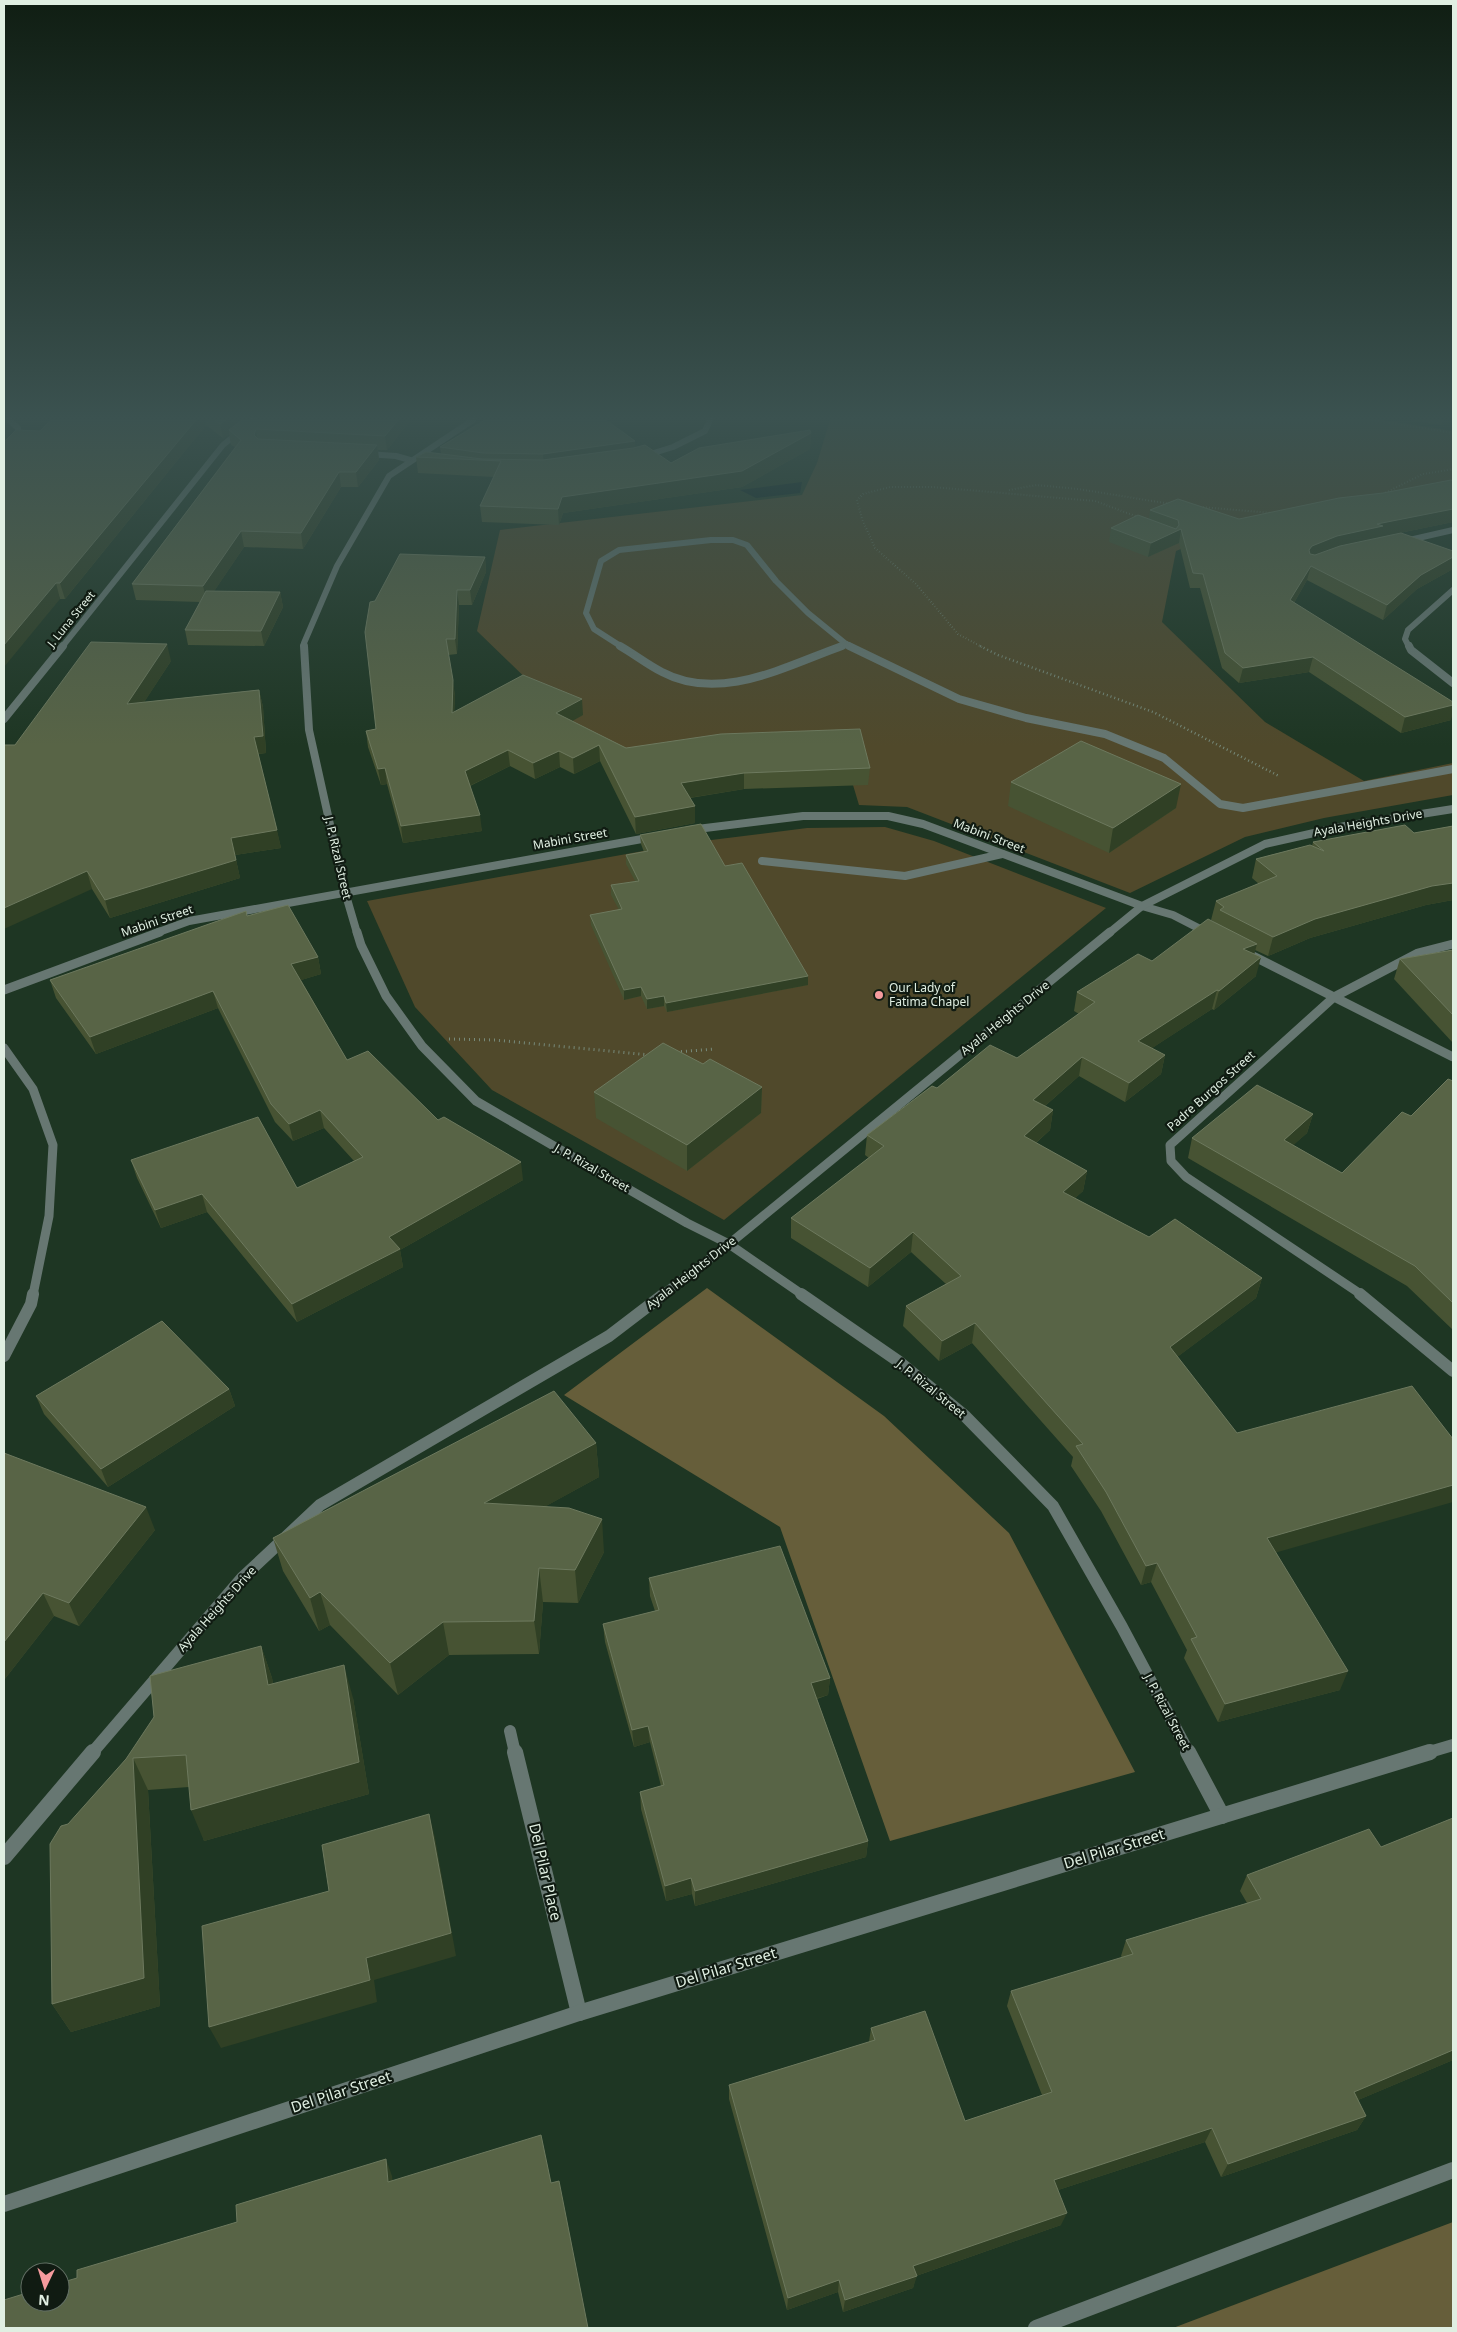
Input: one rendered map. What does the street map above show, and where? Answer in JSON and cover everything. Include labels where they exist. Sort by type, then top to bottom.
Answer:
[{"type":"street","name":"J. Luna Street","points":[[4,719],[156,529]]},
{"type":"street","name":"J. P. Rizal Street","points":[[358,529],[337,566],[304,644],[308,730],[345,892],[362,946],[386,996],[422,1046],[476,1101],[687,1223],[729,1244],[898,1362],[966,1416],[1053,1506],[1122,1627],[1222,1816]]},
{"type":"street","points":[[1397,542],[1453,530]]},
{"type":"street","points":[[846,644],[738,683],[716,685],[688,682],[664,673],[594,629],[586,613],[601,561],[608,555],[619,550],[711,540],[732,540],[747,545],[776,581],[808,613],[846,644],[959,699],[1026,718],[1105,734],[1164,758],[1220,804],[1243,808],[1453,769]]},
{"type":"street","points":[[1453,590],[1408,630],[1405,639],[1411,650],[1453,683]]},
{"type":"street","name":"Ayala Heights Drive","points":[[4,1856],[242,1578],[320,1505],[609,1336],[729,1244],[1142,906],[1265,844],[1354,824],[1453,809]]},
{"type":"street","name":"Mabini Street","points":[[682,832],[803,816],[888,816],[922,824],[1142,906],[1173,915],[1216,937]]},
{"type":"street","name":"Mabini Street","points":[[4,990],[189,921],[663,835]]},
{"type":"street","points":[[762,861],[905,876],[1002,854]]},
{"type":"street","name":"Padre Burgos Street","points":[[1453,944],[1418,954],[1334,997],[1170,1145],[1171,1162],[1186,1177],[1209,1194],[1321,1266],[1367,1299],[1453,1371]]},
{"type":"street","points":[[1242,950],[1453,1057]]},
{"type":"street","points":[[4,1048],[33,1089],[53,1145],[49,1216],[31,1304],[4,1356]]},
{"type":"street","name":"Del Pilar Place","points":[[510,1731],[579,2013]]},
{"type":"street","name":"Del Pilar Street","points":[[4,2204],[579,2013],[1453,1745]]},
{"type":"street","points":[[1036,2328],[1453,2170]]},
{"type":"path","points":[[866,529],[875,548],[916,584],[958,634],[998,655],[1153,712],[1314,794]]},
{"type":"path","points":[[418,1038],[495,1040],[658,1054]]},
{"type":"path","points":[[667,1053],[715,1050]]},
{"type":"shaded area","points":[[1229,529],[1176,551],[1162,622],[1265,722],[1364,781],[1453,763],[1453,795],[1324,818],[1245,837],[1130,893],[907,807],[859,805],[841,745],[604,754],[477,631],[500,530]]},
{"type":"shaded area","points":[[885,827],[934,841],[1106,908],[724,1220],[492,1090],[415,1007],[367,901],[687,843],[807,828]]},
{"type":"shaded area","points":[[707,1288],[884,1416],[1009,1533],[1135,1772],[890,1841],[780,1527],[564,1395]]},
{"type":"shaded area","points":[[1453,2222],[1453,2328],[1173,2328]]},
{"type":"building","points":[[4,529],[105,529],[60,583],[56,583],[4,645]]},
{"type":"building","points":[[174,529],[304,529],[301,533],[241,531],[203,586],[132,584]]},
{"type":"building","points":[[1113,529],[1370,529],[1337,536],[1312,546],[1309,550],[1310,554],[1315,555],[1340,546],[1401,533],[1453,551],[1453,557],[1421,575],[1387,605],[1311,566],[1290,600],[1453,702],[1453,705],[1405,717],[1313,657],[1243,668],[1225,653],[1203,574],[1193,573],[1181,529],[1151,543]]},
{"type":"building","points":[[400,554],[485,557],[470,590],[457,590],[455,639],[446,639],[453,680],[452,713],[523,675],[582,699],[556,713],[626,748],[721,734],[860,729],[870,768],[744,773],[681,783],[695,806],[635,817],[599,745],[573,758],[559,751],[533,763],[508,750],[465,771],[480,815],[401,826],[385,768],[378,769],[366,731],[376,729],[365,632],[370,602],[375,601]]},
{"type":"building","points":[[206,591],[280,592],[261,631],[185,630]]},
{"type":"building","points":[[91,642],[167,644],[127,704],[259,690],[263,736],[254,737],[277,830],[231,838],[236,860],[105,900],[87,871],[4,908],[4,746],[15,745]]},
{"type":"building","points":[[1081,741],[1181,784],[1113,828],[1011,782]]},
{"type":"building","points":[[701,824],[725,866],[742,863],[808,976],[666,1003],[664,996],[647,999],[641,987],[624,990],[590,915],[622,909],[611,885],[639,881],[626,855],[648,851],[640,835]]},
{"type":"building","points":[[1405,825],[1414,833],[1453,826],[1453,883],[1432,886],[1315,919],[1273,937],[1220,910],[1224,907],[1216,901],[1277,876],[1256,859],[1310,845],[1324,851],[1313,842]]},
{"type":"building","points":[[288,905],[318,957],[291,964],[347,1060],[368,1051],[438,1120],[444,1117],[521,1162],[389,1237],[400,1249],[292,1304],[202,1194],[155,1210],[131,1160],[258,1117],[297,1188],[363,1157],[320,1110],[289,1124],[271,1104],[213,991],[90,1037],[50,980],[246,911],[247,916]]},
{"type":"building","points":[[1208,919],[1257,944],[1243,949],[1261,957],[1219,991],[1217,990],[1138,1041],[1165,1055],[1129,1083],[1082,1057],[1033,1100],[1053,1110],[1024,1136],[1087,1171],[1063,1192],[1149,1237],[1175,1219],[1262,1278],[1170,1347],[1237,1433],[1412,1386],[1453,1439],[1453,1485],[1267,1538],[1348,1671],[1225,1704],[1191,1639],[1197,1637],[1157,1563],[1146,1566],[1106,1492],[1076,1446],[1083,1444],[975,1323],[942,1341],[906,1306],[961,1276],[913,1232],[870,1268],[791,1218],[884,1146],[867,1135],[932,1086],[937,1088],[990,1045],[1017,1058],[1095,1002],[1077,992],[1138,954],[1152,961]]},
{"type":"building","points":[[1453,950],[1453,1015],[1400,959]]},
{"type":"building","points":[[663,1043],[703,1064],[710,1059],[762,1087],[687,1145],[594,1092]]},
{"type":"building","points":[[1448,1079],[1453,1081],[1453,1303],[1415,1266],[1192,1138],[1257,1085],[1313,1114],[1284,1140],[1342,1173],[1402,1112],[1411,1116]]},
{"type":"building","points":[[162,1321],[229,1389],[101,1469],[36,1396]]},
{"type":"building","points":[[554,1391],[596,1443],[484,1503],[569,1508],[602,1519],[575,1570],[539,1568],[534,1621],[443,1622],[390,1663],[320,1592],[310,1598],[273,1538]]},
{"type":"building","points":[[4,1453],[146,1507],[69,1603],[43,1593],[4,1642]]},
{"type":"building","points":[[780,1546],[830,1678],[811,1683],[868,1841],[695,1891],[691,1878],[665,1886],[640,1792],[664,1785],[648,1726],[632,1730],[603,1624],[659,1610],[649,1578]]},
{"type":"building","points":[[261,1646],[268,1685],[344,1665],[359,1762],[191,1810],[186,1755],[133,1758],[144,1978],[52,2004],[50,1844],[61,1826],[68,1824],[126,1759],[154,1717],[150,1676]]},
{"type":"building","points":[[429,1814],[451,1933],[366,1958],[370,1980],[209,2027],[202,1926],[329,1891],[322,1845]]},
{"type":"building","points":[[1453,1818],[1453,2050],[1354,2092],[1366,2116],[1228,2164],[1212,2128],[1054,2180],[1067,2213],[913,2266],[917,2276],[845,2300],[839,2280],[788,2298],[729,2085],[875,2040],[871,2028],[925,2011],[965,2121],[1052,2092],[1011,1991],[1133,1954],[1126,1940],[1261,1899],[1247,1875],[1369,1829],[1381,1847]]},
{"type":"building","points":[[541,2135],[551,2183],[559,2181],[588,2328],[4,2328],[4,2300],[20,2295],[20,2312],[70,2312],[70,2280],[77,2278],[77,2270],[237,2222],[236,2205],[386,2159],[388,2182]]},
{"type":"place","name":"Our Lady of Fatima Chapel","points":[[879,995]]}]
